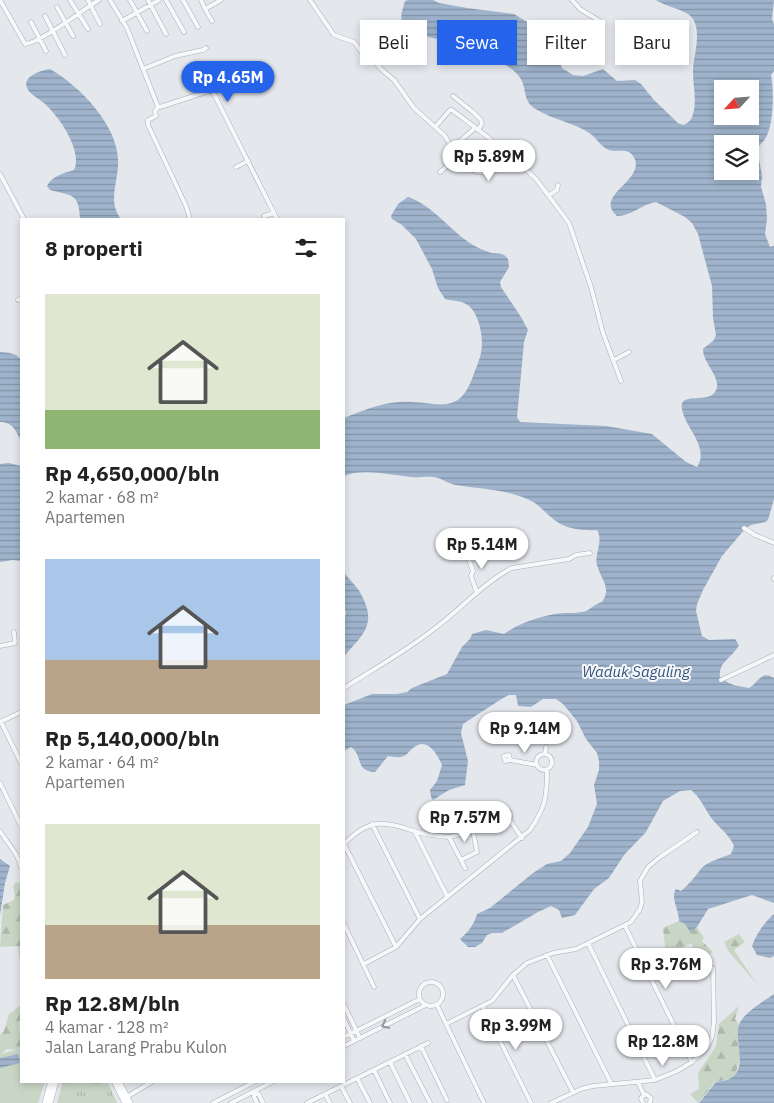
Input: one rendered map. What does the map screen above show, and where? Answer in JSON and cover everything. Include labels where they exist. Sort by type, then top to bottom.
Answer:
[{"type":"street","points":[[0,0],[25,44],[66,22],[99,0]]},
{"type":"street","points":[[70,0],[88,29]]},
{"type":"street","points":[[88,0],[100,24]]},
{"type":"street","points":[[110,0],[122,21],[158,107]]},
{"type":"street","points":[[130,0],[147,31]]},
{"type":"street","points":[[148,0],[166,34]]},
{"type":"street","points":[[122,21],[159,0]]},
{"type":"street","points":[[166,0],[184,32]]},
{"type":"street","points":[[183,0],[198,27]]},
{"type":"street","points":[[200,0],[212,21]]},
{"type":"street","points":[[310,0],[334,35],[354,42],[363,54],[372,58],[394,80],[414,108],[436,126],[458,157],[471,169],[476,172],[489,172],[510,161]]},
{"type":"street","points":[[572,0],[580,9],[598,20]]},
{"type":"street","points":[[205,8],[218,1]]},
{"type":"street","points":[[57,7],[73,36]]},
{"type":"street","points":[[45,16],[65,55]]},
{"type":"street","points":[[31,22],[46,51]]},
{"type":"street","points":[[143,69],[175,56],[206,48]]},
{"type":"street","points":[[190,218],[186,206],[148,125],[148,120],[156,116],[155,111],[158,107],[212,90],[276,218]]},
{"type":"street","points":[[452,146],[482,124],[480,118],[453,96]]},
{"type":"street","points":[[436,126],[451,110],[484,133],[508,156],[510,161],[521,165],[549,195],[569,223],[591,287],[603,333],[621,381]]},
{"type":"street","points":[[471,169],[497,147]]},
{"type":"street","points":[[440,172],[458,157]]},
{"type":"street","points":[[236,167],[248,161]]},
{"type":"street","points":[[0,174],[2,182],[23,218]]},
{"type":"street","points":[[549,195],[557,190],[558,185]]},
{"type":"street","points":[[264,216],[274,213]]},
{"type":"street","points":[[614,360],[629,352]]},
{"type":"street","points":[[744,528],[754,535],[774,543]]},
{"type":"street","points":[[345,687],[434,630],[492,580],[512,568],[569,559],[576,555],[590,553]]},
{"type":"street","points":[[467,554],[473,571],[471,576],[477,593]]},
{"type":"street","points":[[0,646],[14,643],[14,632]]},
{"type":"street","points":[[721,680],[774,655]]},
{"type":"street","points":[[20,712],[0,722],[20,761]]},
{"type":"street","points":[[545,754],[546,747]]},
{"type":"street","points":[[364,964],[396,947],[420,918],[530,830],[541,814],[546,799],[547,770],[552,765],[552,759],[548,754],[537,757],[536,766]]},
{"type":"street","points":[[510,760],[536,766],[543,771],[547,770]]},
{"type":"street","points":[[0,782],[2,791],[20,824]]},
{"type":"street","points":[[15,813],[20,810]]},
{"type":"street","points":[[509,819],[522,838]]},
{"type":"street","points":[[345,843],[353,834],[372,824],[389,823],[432,836],[449,837],[473,831],[477,852],[461,860]]},
{"type":"street","points":[[372,824],[420,918]]},
{"type":"street","points":[[0,831],[11,850],[16,853],[20,865]]},
{"type":"street","points":[[414,832],[447,896]]},
{"type":"street","points":[[446,1024],[492,1001],[513,975],[527,963],[547,955],[576,949],[625,926],[636,917],[640,909],[642,902],[640,881],[648,867],[660,856],[697,832]]},
{"type":"street","points":[[449,837],[465,868]]},
{"type":"street","points":[[345,846],[396,947]]},
{"type":"street","points":[[625,926],[692,1062]]},
{"type":"street","points":[[345,932],[364,964],[374,987]]},
{"type":"street","points":[[588,943],[655,1080]]},
{"type":"street","points":[[547,955],[611,1083]]},
{"type":"street","points":[[551,1103],[573,1092],[592,1086],[655,1080],[677,1071],[692,1062],[707,1048],[712,1037],[714,1022],[714,968]]},
{"type":"street","points":[[513,975],[573,1092]]},
{"type":"street","points":[[426,1005],[420,999],[419,993],[421,988],[430,982],[435,983],[443,991],[443,996],[437,1005]]},
{"type":"street","points":[[345,1037],[420,999]]},
{"type":"street","points":[[345,1046],[426,1005],[437,1005]]},
{"type":"street","points":[[437,1005],[484,1103]]},
{"type":"street","points":[[483,1006],[531,1103]]},
{"type":"street","points":[[345,1007],[360,1038]]},
{"type":"street","points":[[345,1021],[354,1041]]},
{"type":"street","points":[[309,1102],[428,1043]]},
{"type":"street","points":[[421,1046],[447,1100]]},
{"type":"street","points":[[405,1054],[430,1103]]},
{"type":"street","points":[[390,1062],[410,1103]]},
{"type":"street","points":[[374,1070],[390,1103]]},
{"type":"street","points":[[357,1078],[370,1103]]},
{"type":"street","points":[[638,1082],[644,1095],[650,1097],[650,1103]]},
{"type":"street","points":[[45,1103],[50,1083]]},
{"type":"street","points":[[50,1103],[55,1083]]},
{"type":"street","points":[[115,1083],[125,1100],[130,1103]]},
{"type":"street","points":[[120,1083],[125,1100]]},
{"type":"street","points":[[125,1100],[150,1083]]},
{"type":"street","points":[[213,1103],[252,1083]]},
{"type":"street","points":[[231,1103],[270,1083]]},
{"type":"street","points":[[341,1086],[350,1103]]},
{"type":"street","points":[[255,1091],[254,1097],[257,1103]]},
{"type":"street","points":[[255,1091],[263,1103]]},
{"type":"street","points":[[325,1094],[330,1103]]},
{"type":"street","points":[[643,1103],[641,1098],[644,1095]]},
{"type":"green space","points":[[20,882],[20,963],[18,946],[0,947],[3,905],[14,900],[13,886],[15,883]]},
{"type":"green space","points":[[679,921],[685,924],[690,931],[697,927],[704,938],[702,941],[713,952],[701,960],[691,943],[666,957],[663,928]]},
{"type":"green space","points":[[739,934],[745,942],[734,950],[757,984],[729,952],[724,942]]},
{"type":"green space","points":[[20,1006],[20,1048],[7,1049],[0,1055],[0,1035],[4,1031],[9,1014]]},
{"type":"green space","points":[[739,1006],[735,1019],[739,1024],[740,1057],[736,1073],[730,1079],[715,1082],[698,1103],[690,1094],[699,1089],[698,1073],[716,1046],[719,1024]]},
{"type":"green space","points":[[20,1049],[20,1083],[44,1083],[38,1103],[0,1103],[0,1054]]},
{"type":"green space","points":[[62,1083],[108,1083],[117,1103],[57,1103]]},
{"type":"water","name":"Waduk Saguling","points":[[408,0],[433,0],[439,3],[467,8],[514,14],[527,22],[527,65],[561,65],[562,68],[573,75],[583,76],[603,69],[617,81],[635,80],[678,123],[683,125],[691,120],[694,109],[693,72],[697,38],[696,25],[687,13],[656,0],[774,0],[772,19],[774,24],[774,71],[771,75],[773,98],[772,117],[768,133],[759,146],[759,135],[714,135],[714,180],[759,180],[759,159],[762,176],[761,187],[766,204],[765,234],[770,247],[774,246],[774,499],[768,520],[751,525],[745,529],[722,556],[703,590],[696,611],[702,636],[709,640],[735,639],[739,645],[721,667],[720,677],[723,680],[737,686],[749,688],[763,676],[766,675],[774,678],[774,903],[752,895],[708,909],[697,927],[690,932],[685,924],[679,921],[674,900],[676,889],[681,891],[702,867],[731,854],[734,846],[729,837],[713,820],[695,793],[691,790],[680,791],[663,801],[646,832],[624,855],[609,878],[594,889],[575,915],[562,918],[559,910],[551,906],[502,933],[487,935],[482,943],[475,947],[468,947],[460,939],[466,934],[477,914],[490,908],[547,864],[561,861],[570,853],[588,827],[597,804],[594,785],[599,770],[599,761],[597,753],[586,739],[577,721],[563,704],[556,699],[543,699],[531,707],[518,706],[516,695],[509,695],[503,698],[463,724],[461,733],[468,761],[465,785],[449,790],[433,800],[430,790],[437,781],[442,765],[427,745],[418,745],[402,757],[388,756],[375,772],[364,769],[351,747],[345,750],[345,705],[372,694],[407,692],[412,688],[447,674],[462,647],[472,634],[486,630],[504,634],[522,624],[541,617],[558,613],[585,611],[602,602],[606,592],[605,584],[596,561],[600,539],[597,530],[567,527],[527,499],[501,491],[453,484],[435,477],[412,477],[368,472],[345,476],[345,418],[392,403],[452,403],[467,390],[481,352],[481,332],[475,314],[464,303],[445,299],[438,288],[432,269],[416,239],[402,225],[392,219],[391,216],[398,204],[408,197],[417,201],[434,212],[473,245],[491,253],[502,254],[508,259],[509,267],[500,282],[501,287],[528,330],[524,342],[517,417],[520,422],[606,426],[652,434],[686,462],[697,467],[701,452],[684,416],[682,404],[684,400],[711,395],[717,387],[715,376],[706,360],[703,349],[714,340],[716,335],[713,318],[712,286],[698,234],[692,223],[685,217],[656,202],[617,216],[611,208],[611,201],[634,172],[636,164],[633,156],[625,151],[606,149],[592,135],[541,112],[531,105],[527,99],[522,81],[506,65],[517,65],[517,20],[437,20],[437,39],[427,36],[427,20],[402,20],[405,1]]},
{"type":"water","points":[[50,69],[74,86],[97,110],[106,123],[113,137],[117,152],[118,166],[114,200],[120,218],[80,218],[76,200],[68,195],[50,190],[47,186],[55,177],[74,170],[76,163],[73,145],[64,127],[52,111],[27,88],[27,80],[38,72]]},
{"type":"water","points":[[0,352],[14,354],[20,358],[20,439],[11,425],[0,422]]},
{"type":"water","points":[[9,463],[20,466],[20,561],[0,562],[0,464]]},
{"type":"water","points":[[345,573],[357,588],[366,604],[368,621],[362,635],[345,655],[345,618]]},
{"type":"water","points":[[0,859],[10,866],[0,915]]},
{"type":"water","points":[[774,914],[774,956],[770,958],[757,955],[752,946],[754,941],[758,933]]},
{"type":"water","points":[[774,994],[774,1103],[699,1103],[716,1082],[729,1079],[736,1074],[740,1061],[739,1025],[744,1016]]},
{"type":"water","points":[[18,1054],[20,1063],[0,1068],[0,1058]]}]
